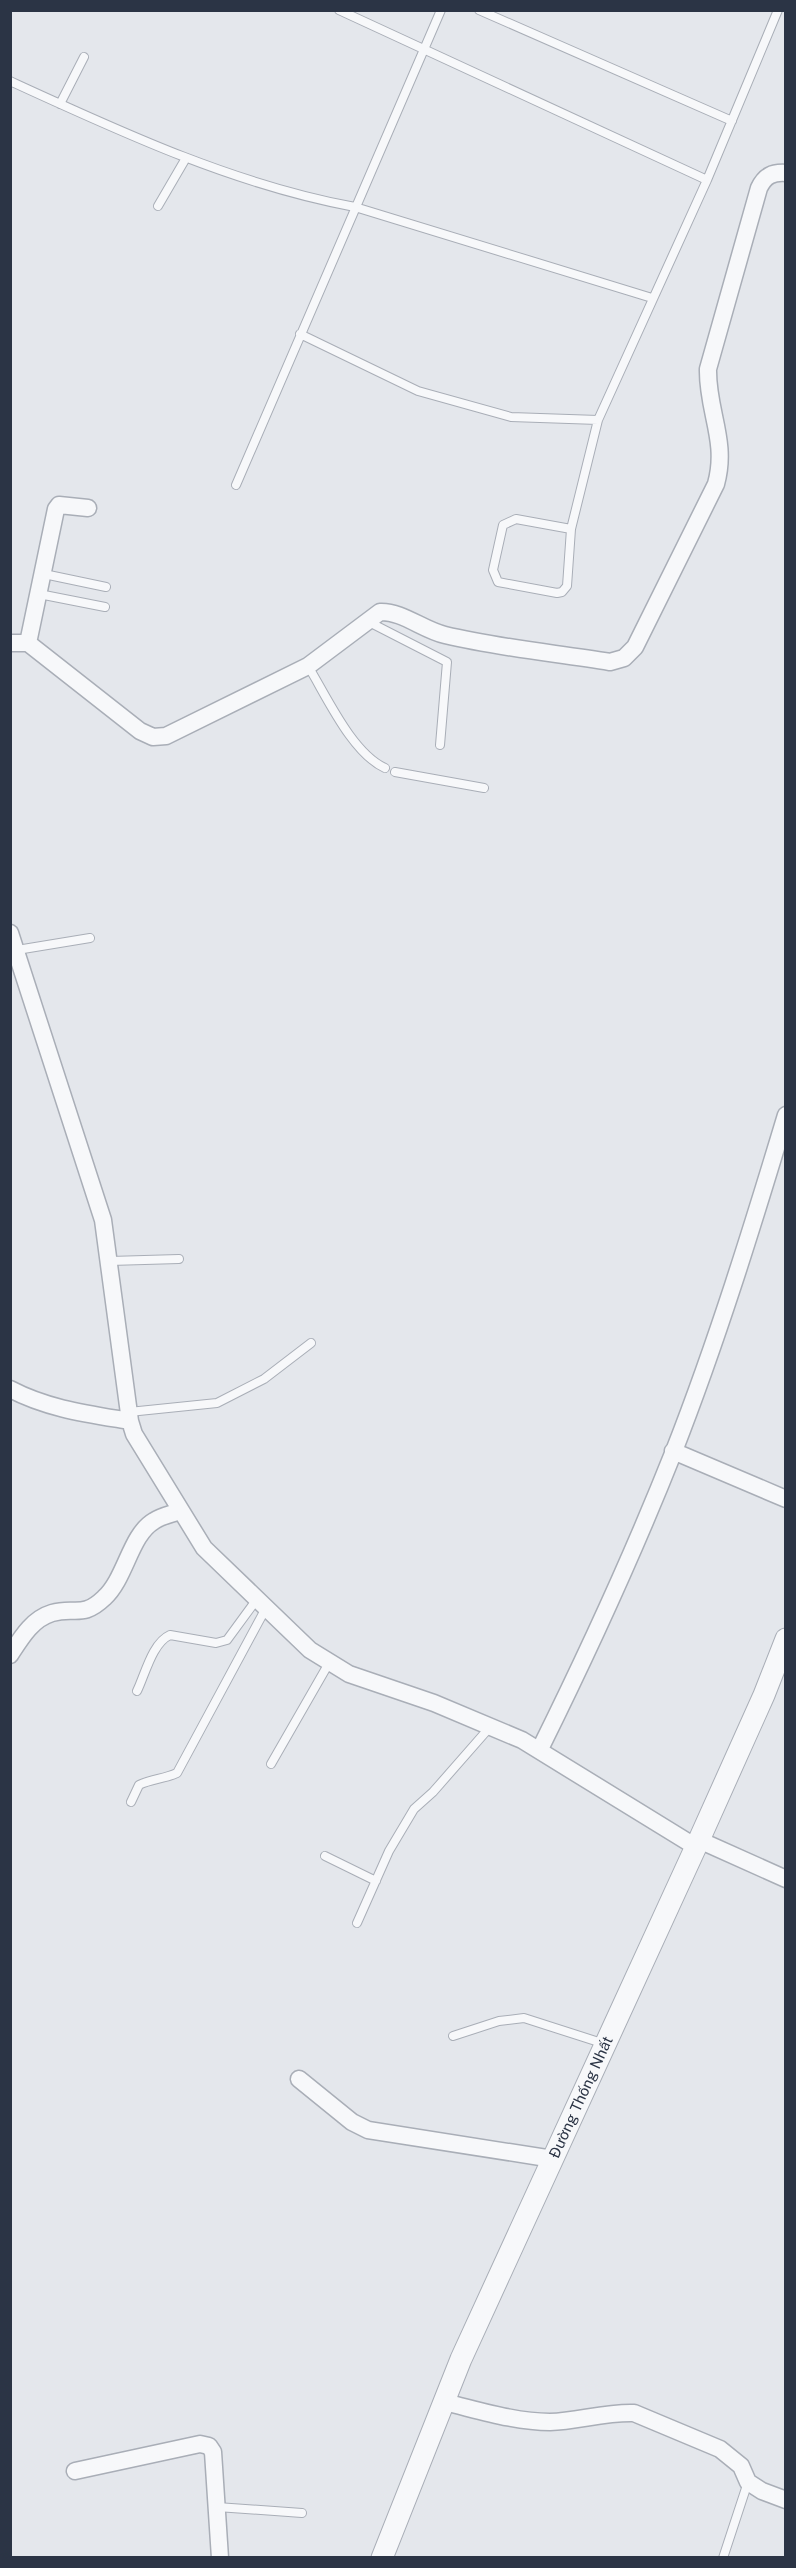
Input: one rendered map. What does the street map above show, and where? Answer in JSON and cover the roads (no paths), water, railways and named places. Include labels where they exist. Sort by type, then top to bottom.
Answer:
[{"type":"street","points":[[10,643],[28,643],[140,731],[153,737],[166,736],[308,666],[366,620],[380,612],[389,612],[442,635],[609,662],[624,658],[636,647],[716,484],[721,466],[721,448],[708,387],[708,369],[759,188],[765,177],[777,172],[786,173]]},
{"type":"street","points":[[28,643],[56,509],[65,504],[88,508]]},
{"type":"street","points":[[10,933],[103,1220],[129,1416],[134,1434],[204,1548],[310,1650],[329,1663],[349,1674],[434,1703],[540,1749],[698,1844],[786,1879]]},
{"type":"street","points":[[540,1749],[585,1658],[673,1451],[740,1268],[786,1115]]},
{"type":"street","points":[[10,1389],[32,1401],[61,1409],[129,1416]]},
{"type":"street","points":[[673,1451],[786,1499]]},
{"type":"street","points":[[10,1654],[26,1631],[44,1617],[53,1612],[80,1612],[92,1608],[118,1582],[145,1529],[154,1521],[180,1511]]},
{"type":"street","name":"Đường Thống Nhất","points":[[382,2558],[461,2359],[698,1844],[786,1640]]},
{"type":"street","points":[[299,2079],[352,2122],[368,2130],[553,2159]]},
{"type":"street","points":[[444,2402],[524,2420],[547,2422],[634,2413],[720,2449],[741,2466],[748,2482],[762,2491],[786,2500]]},
{"type":"street","points":[[75,2471],[206,2444],[213,2452],[220,2558]]},
{"type":"lane","points":[[339,10],[707,180]]},
{"type":"lane","points":[[236,484],[441,10]]},
{"type":"lane","points":[[479,10],[732,121]]},
{"type":"lane","points":[[571,529],[516,519],[503,525],[493,576],[498,582],[562,592],[567,586],[571,529],[598,420],[707,180],[778,10]]},
{"type":"lane","points":[[60,104],[84,57]]},
{"type":"lane","points":[[10,81],[186,158],[652,298]]},
{"type":"lane","points":[[158,206],[186,158]]},
{"type":"lane","points":[[300,334],[418,391],[438,397],[511,417],[598,420]]},
{"type":"lane","points":[[44,574],[106,587]]},
{"type":"lane","points":[[39,594],[105,607]]},
{"type":"lane","points":[[366,620],[447,662],[440,745]]},
{"type":"lane","points":[[308,666],[353,740],[366,756],[385,768]]},
{"type":"lane","points":[[394,772],[484,788]]},
{"type":"lane","points":[[17,950],[90,938]]},
{"type":"lane","points":[[110,1261],[179,1259]]},
{"type":"lane","points":[[129,1416],[217,1403],[264,1379],[311,1343]]},
{"type":"lane","points":[[137,1691],[157,1646],[163,1638],[170,1635],[216,1643],[227,1640],[261,1604]]},
{"type":"lane","points":[[131,1802],[139,1785],[151,1779],[166,1778],[177,1773],[261,1604]]},
{"type":"lane","points":[[271,1764],[329,1663]]},
{"type":"lane","points":[[357,1923],[389,1851],[414,1809],[433,1792],[490,1727]]},
{"type":"lane","points":[[325,1856],[376,1881]]},
{"type":"lane","points":[[453,2036],[499,2021],[524,2018],[606,2044]]},
{"type":"lane","points":[[723,2558],[748,2482]]},
{"type":"lane","points":[[217,2507],[302,2512]]}]
